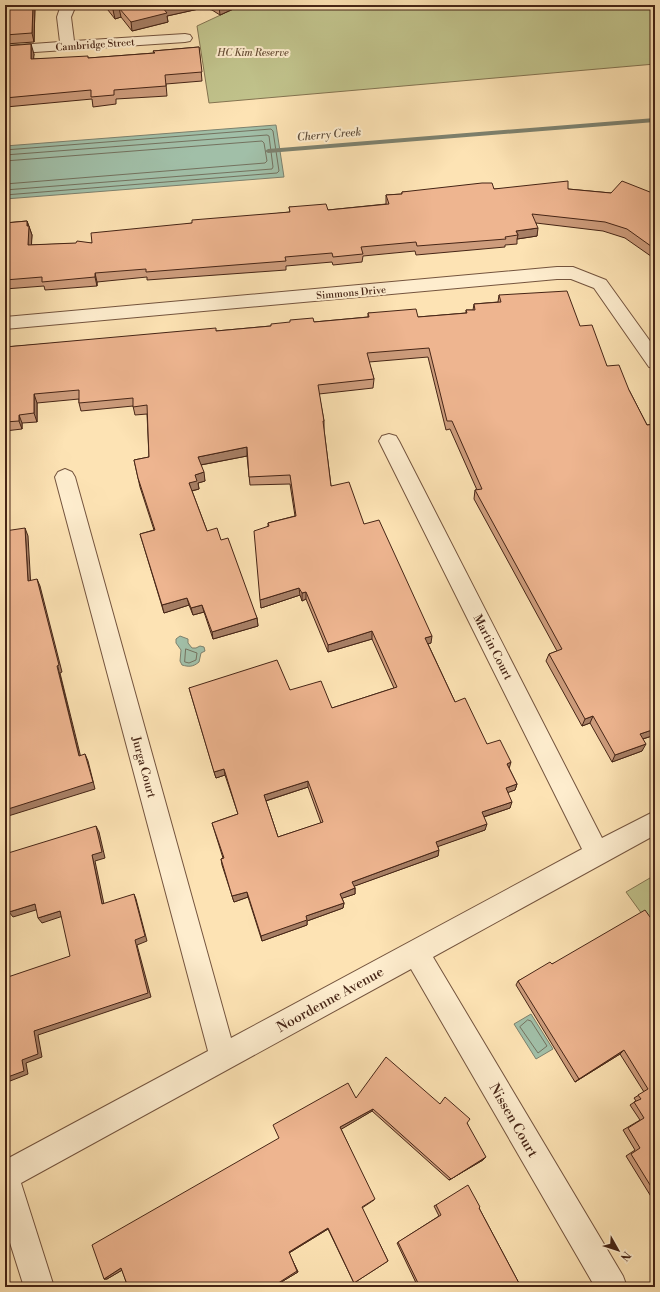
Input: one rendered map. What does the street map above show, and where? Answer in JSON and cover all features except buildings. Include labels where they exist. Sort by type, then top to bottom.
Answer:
[{"type":"street","points":[[68,46],[64,17],[67,6],[69,5]]},
{"type":"street","name":"Cambridge Street","points":[[5,50],[185,38]]},
{"type":"street","name":"Simmons Drive","points":[[5,323],[557,273],[573,274],[600,284],[655,362]]},
{"type":"street","name":"Martin Court","points":[[389,441],[597,854]]},
{"type":"street","name":"Jurga Court","points":[[65,477],[223,1058]]},
{"type":"street","name":"Noordenne Avenue","points":[[5,1176],[655,822]]},
{"type":"street","name":"Nissen Court","points":[[416,952],[612,1287]]},
{"type":"street","points":[[5,1180],[39,1287]]},
{"type":"green space","name":"HC Kim Reserve","points":[[242,5],[655,5],[655,64],[209,103],[197,26]]},
{"type":"green space","points":[[655,875],[655,932],[626,892]]},
{"type":"water","points":[[276,125],[284,177],[5,199],[5,146]]},
{"type":"water","points":[[180,636],[188,639],[188,643],[192,648],[200,646],[204,647],[205,651],[201,653],[199,662],[193,666],[182,665],[180,661],[181,650],[176,643],[176,639]]},
{"type":"water","points":[[531,1014],[553,1049],[536,1059],[514,1024]]},
{"type":"waterway","name":"Cherry Creek","points":[[268,151],[655,120]]}]
